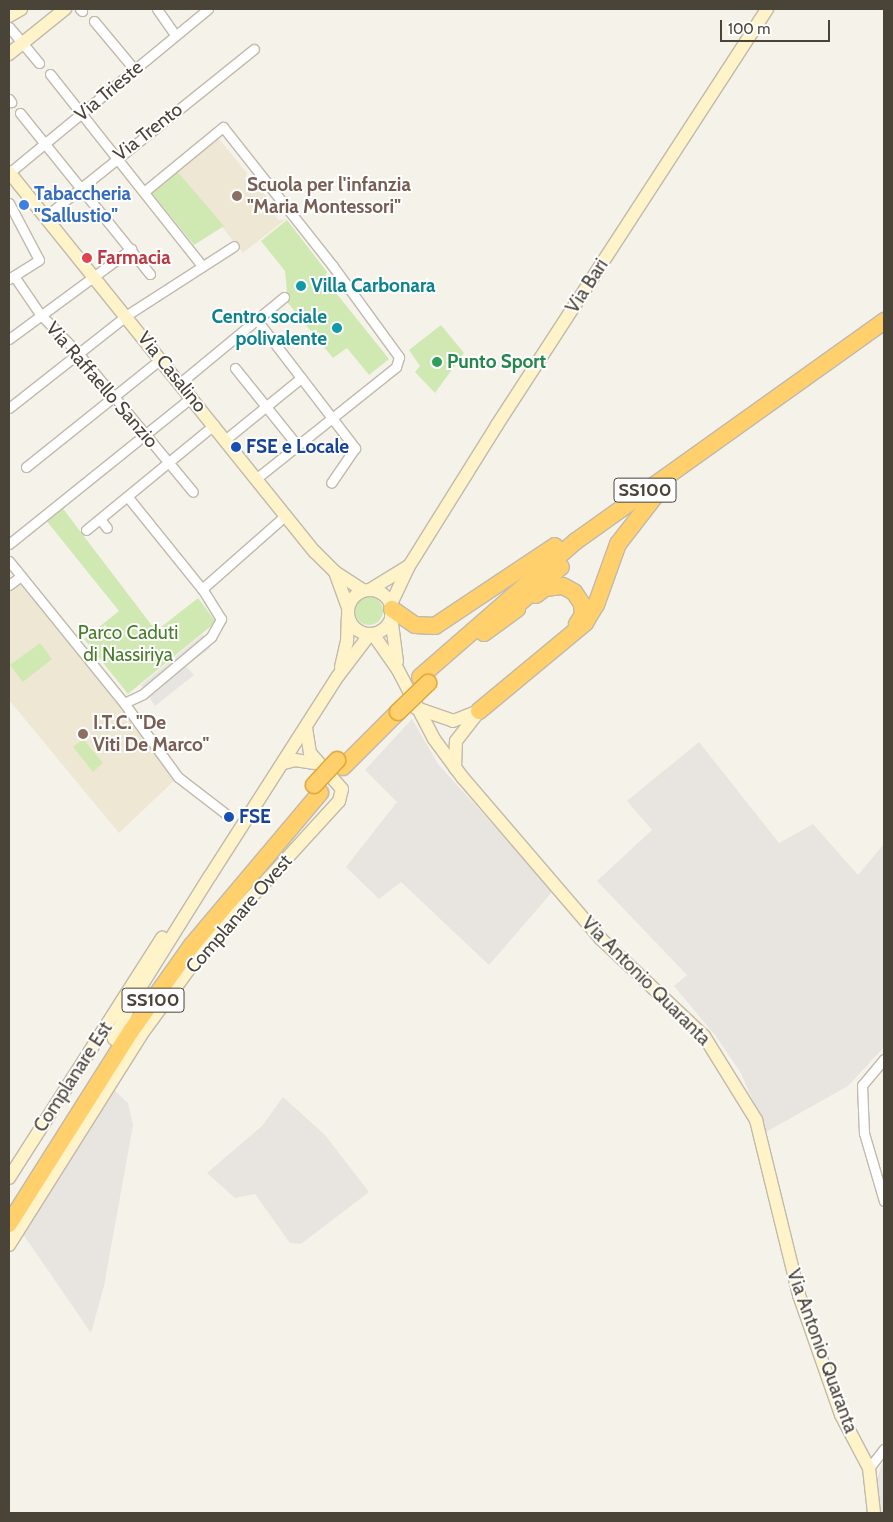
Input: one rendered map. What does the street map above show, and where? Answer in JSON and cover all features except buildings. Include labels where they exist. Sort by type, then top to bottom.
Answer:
[{"type":"highway","name":"SS100","points":[[391,610],[415,625],[426,628],[443,623],[713,441],[884,321]]},
{"type":"highway","name":"SS100","points":[[484,633],[586,546],[662,487],[884,332]]},
{"type":"highway","name":"SS100","points":[[9,1205],[114,1039],[184,941],[316,789],[424,680],[568,547],[713,441]]},
{"type":"highway","name":"SS100","points":[[479,711],[585,624],[596,605],[618,544],[662,487]]},
{"type":"highway","name":"SS100","points":[[424,680],[545,588],[562,586],[574,592],[582,604],[583,615],[565,641]]},
{"type":"highway","name":"SS100","points":[[9,1224],[131,1031],[192,944],[316,789]]},
{"type":"main road","points":[[9,16],[21,9]]},
{"type":"main road","points":[[9,54],[66,9]]},
{"type":"main road","name":"Via Bari","points":[[391,610],[409,566],[496,425],[767,9]]},
{"type":"main road","name":"Via Casalino","points":[[9,173],[127,315],[286,515],[335,572],[367,590]]},
{"type":"main road","points":[[338,676],[347,642],[348,610],[351,600],[409,566]]},
{"type":"main road","name":"Via Casalino","points":[[335,572],[348,610]]},
{"type":"main road","points":[[367,590],[380,592],[391,610],[398,670]]},
{"type":"main road","points":[[348,610],[356,629],[371,634],[398,670]]},
{"type":"main road","points":[[114,1039],[133,1000],[240,828],[284,764],[338,676],[371,634],[387,625],[391,610]]},
{"type":"main road","name":"Via Antonio Quaranta","points":[[398,670],[415,708],[455,768],[601,939],[704,1036],[756,1120],[798,1295],[841,1415],[869,1468],[874,1513]]},
{"type":"main road","points":[[415,708],[457,726]]},
{"type":"main road","points":[[434,739],[448,739],[457,726],[479,711]]},
{"type":"main road","points":[[455,768],[457,726]]},
{"type":"main road","points":[[284,764],[295,760],[315,763],[307,742],[306,728]]},
{"type":"main road","name":"Complanare Ovest","points":[[9,1244],[141,1035],[203,950],[339,802],[342,788],[315,763]]},
{"type":"main road","name":"Complanare Est","points":[[9,1178],[205,871],[240,828]]},
{"type":"street","points":[[157,9],[175,35]]},
{"type":"street","name":"Via Trieste","points":[[9,173],[43,143],[82,115],[202,11]]},
{"type":"street","points":[[94,22],[134,70]]},
{"type":"street","points":[[9,27],[39,63]]},
{"type":"street","name":"Via Trento","points":[[44,217],[117,156],[254,49]]},
{"type":"street","points":[[50,74],[145,191],[202,266]]},
{"type":"street","points":[[20,114],[150,274]]},
{"type":"street","points":[[145,191],[223,127],[332,265],[399,357],[396,367],[296,444],[257,478]]},
{"type":"street","points":[[9,203],[39,260],[11,278]]},
{"type":"street","points":[[9,408],[127,315],[234,246]]},
{"type":"street","points":[[9,340],[40,314],[131,249]]},
{"type":"street","name":"Via Raffaello Sanzio","points":[[11,278],[40,314],[78,354],[193,492]]},
{"type":"street","points":[[180,383],[284,297]]},
{"type":"street","points":[[256,320],[355,448],[331,482]]},
{"type":"street","points":[[26,467],[161,359]]},
{"type":"street","points":[[234,368],[296,444]]},
{"type":"street","points":[[226,440],[301,378]]},
{"type":"street","points":[[9,544],[192,396]]},
{"type":"street","points":[[86,530],[214,425]]},
{"type":"street","points":[[124,703],[143,694],[218,629],[219,612],[127,496]]},
{"type":"street","points":[[202,589],[286,515]]},
{"type":"street","points":[[100,519],[107,528]]},
{"type":"street","points":[[9,561],[124,703],[178,777],[226,814]]},
{"type":"street","points":[[9,585],[20,576]]},
{"type":"street","points":[[884,1058],[862,1085],[864,1133],[884,1201]]},
{"type":"street","points":[[869,1468],[884,1449]]},
{"type":"shaded area","points":[[219,139],[247,173],[245,179],[249,185],[256,184],[277,210],[275,215],[278,220],[286,219],[243,253],[176,170]]},
{"type":"shaded area","points":[[20,583],[178,777],[119,833],[9,700],[9,592]]},
{"type":"shaded area","points":[[203,634],[210,648],[186,666],[194,675],[155,706],[141,685]]},
{"type":"shaded area","points":[[412,719],[438,764],[553,891],[489,965],[401,882],[379,899],[346,867],[397,802],[365,770]]},
{"type":"shaded area","points":[[699,742],[779,843],[813,824],[858,875],[884,844],[884,1047],[848,1086],[766,1132],[741,1073],[715,1035],[674,986],[687,975],[597,881],[652,830],[627,801]]},
{"type":"shaded area","points":[[114,1090],[128,1103],[133,1125],[104,1286],[91,1333],[23,1234]]},
{"type":"shaded area","points":[[283,1097],[325,1135],[369,1192],[301,1244],[290,1243],[255,1194],[235,1198],[207,1173],[262,1126]]},
{"type":"shaded area","points":[[884,1458],[884,1513],[880,1513],[877,1479]]},
{"type":"green space","points":[[176,170],[224,226],[194,245],[151,192]]},
{"type":"green space","points":[[287,220],[327,272],[324,278],[389,359],[369,375],[347,348],[333,358],[288,303],[285,271],[261,241]]},
{"type":"green space","name":"Punto Sport","points":[[441,325],[464,353],[435,393],[415,372],[420,366],[409,350]]},
{"type":"green space","name":"Parco Caduti di Nassiriya","points":[[61,506],[156,631],[198,598],[216,622],[128,694],[84,639],[119,611],[45,519]]},
{"type":"green space","points":[[369,597],[379,601],[383,611],[379,621],[369,625],[359,621],[355,611],[359,601]]},
{"type":"green space","points":[[40,643],[52,659],[23,682],[10,665]]},
{"type":"green space","points":[[83,739],[103,763],[93,772],[73,747]]},
{"type":"place","name":"Scuola per l'infanzia \"Maria Montessori\"","points":[[237,196]]},
{"type":"place","name":"Tabaccheria \"Sallustio\"","points":[[24,205]]},
{"type":"place","name":"Farmacia","points":[[87,258]]},
{"type":"place","name":"Villa Carbonara","points":[[301,286]]},
{"type":"place","name":"Centro sociale polivalente","points":[[337,328]]},
{"type":"place","name":"Punto Sport","points":[[437,362]]},
{"type":"place","name":"FSE e Locale","points":[[236,447]]},
{"type":"place","name":"I.T.C. \"De Viti De Marco\"","points":[[83,734]]},
{"type":"place","name":"FSE","points":[[229,817]]}]
